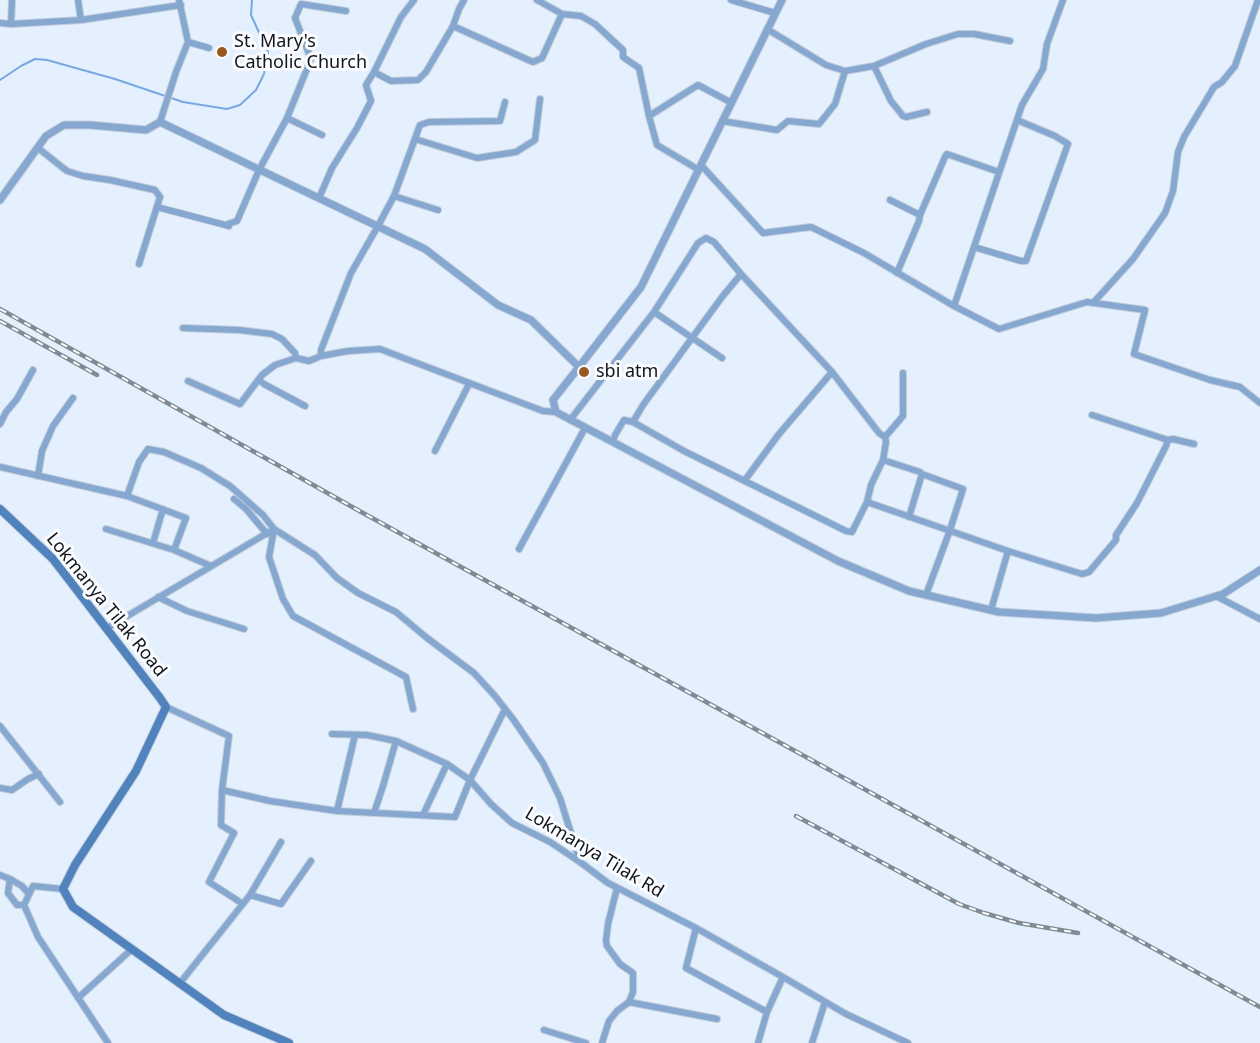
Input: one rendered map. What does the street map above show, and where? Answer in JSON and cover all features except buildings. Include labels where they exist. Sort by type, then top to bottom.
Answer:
[{"type":"main road","name":"Lokmanya Tilak Road","points":[[0,509],[53,560],[166,707]]},
{"type":"main road","points":[[166,707],[136,771],[75,865],[63,889],[74,907],[224,1015],[289,1043]]},
{"type":"street","points":[[11,24],[12,0]]},
{"type":"street","points":[[78,0],[81,20]]},
{"type":"street","points":[[319,198],[332,168],[371,101],[366,85],[401,17],[414,0]]},
{"type":"street","points":[[374,72],[392,81],[418,80],[426,72],[453,26],[464,0]]},
{"type":"street","points":[[537,0],[562,14],[581,16],[595,24],[623,50],[623,57],[639,69],[657,145],[700,168],[764,233],[811,227],[864,253],[954,306],[999,329],[1087,302],[1145,310],[1134,354],[1209,380],[1240,387],[1260,403]]},
{"type":"street","points":[[731,0],[775,13]]},
{"type":"street","points":[[556,412],[553,400],[641,286],[782,0]]},
{"type":"street","points":[[954,306],[1022,105],[1043,69],[1047,44],[1063,0]]},
{"type":"street","points":[[1093,303],[1133,259],[1165,213],[1173,191],[1178,152],[1184,137],[1214,87],[1222,82],[1235,66],[1258,0]]},
{"type":"street","points":[[0,23],[81,20],[180,3],[188,42],[160,122],[146,130],[64,125],[46,136],[0,200]]},
{"type":"street","points":[[157,207],[229,225],[237,221],[259,170],[287,118],[311,59],[295,18],[301,4],[346,11]]},
{"type":"street","points":[[453,26],[533,62],[542,58],[562,14]]},
{"type":"street","points":[[768,29],[826,65],[845,70],[874,66],[958,34],[974,34],[1010,41]]},
{"type":"street","points":[[188,42],[209,48]]},
{"type":"street","points":[[874,66],[891,101],[903,116],[927,112]]},
{"type":"street","points":[[723,121],[777,129],[788,121],[819,124],[836,104],[845,70]]},
{"type":"street","points":[[649,117],[698,85],[732,103]]},
{"type":"street","points":[[415,139],[477,158],[516,152],[535,140],[540,99]]},
{"type":"street","points":[[321,356],[321,350],[351,273],[394,196],[420,125],[429,122],[500,121],[505,102]]},
{"type":"street","points":[[287,118],[322,135]]},
{"type":"street","points":[[974,247],[1026,261],[1068,144],[1017,120]]},
{"type":"street","points":[[160,122],[424,249],[498,305],[531,320],[579,367]]},
{"type":"street","points":[[38,148],[67,171],[155,190],[160,197],[139,264]]},
{"type":"street","points":[[897,273],[947,153],[999,172]]},
{"type":"street","points":[[394,196],[438,210]]},
{"type":"street","points":[[890,200],[920,215]]},
{"type":"street","points":[[570,420],[654,312],[698,243],[706,237],[714,242],[832,372],[879,433],[885,437],[886,442],[883,460],[871,485],[867,502],[852,532],[684,451],[633,422],[624,420],[613,442]]},
{"type":"street","points":[[633,422],[643,405],[741,274]]},
{"type":"street","points":[[654,312],[722,358]]},
{"type":"street","points":[[183,328],[272,334],[282,339],[295,353],[296,358]]},
{"type":"street","points":[[188,381],[240,404],[262,375],[275,365],[296,358],[309,361],[321,356],[348,351],[380,349],[543,411],[556,412],[838,561],[909,591],[999,612],[1096,618],[1161,613],[1223,594],[1260,570]]},
{"type":"street","points":[[0,424],[33,370]]},
{"type":"street","points":[[745,480],[779,434],[832,372]]},
{"type":"street","points":[[885,437],[903,416],[903,373]]},
{"type":"street","points":[[259,380],[305,406]]},
{"type":"street","points":[[435,450],[469,384]]},
{"type":"street","points":[[38,476],[42,451],[53,426],[74,398]]},
{"type":"street","points":[[1092,415],[1168,440],[1194,444]]},
{"type":"street","points":[[519,549],[585,428]]},
{"type":"street","points":[[867,502],[1082,574],[1089,572],[1116,540],[1116,535],[1137,502],[1168,440]]},
{"type":"street","points":[[127,496],[139,462],[148,449],[164,452],[201,468],[230,486],[263,515],[274,529],[315,555],[337,578],[358,593],[396,612],[474,673],[506,709],[543,763],[560,798],[580,861]]},
{"type":"street","points":[[883,460],[963,489],[926,595]]},
{"type":"street","points":[[0,466],[127,496],[186,518],[174,550]]},
{"type":"street","points":[[909,516],[922,474]]},
{"type":"street","points":[[234,499],[246,509],[267,534]]},
{"type":"street","points":[[153,543],[163,509]]},
{"type":"street","points":[[106,529],[174,550],[211,566]]},
{"type":"street","points":[[106,628],[274,529]]},
{"type":"street","points":[[274,529],[269,557],[282,599],[293,616],[406,677],[413,709]]},
{"type":"street","points":[[991,610],[1008,551]]},
{"type":"street","points":[[1216,596],[1260,619]]},
{"type":"street","points":[[158,597],[187,611],[244,629]]},
{"type":"street","points":[[166,707],[229,736],[222,790],[221,825],[234,833],[209,882],[243,904]]},
{"type":"street","points":[[222,790],[270,801],[337,811],[455,817],[470,780],[506,709]]},
{"type":"street","points":[[0,726],[60,802]]},
{"type":"street","name":"Lokmanya Tilak Rd","points":[[332,734],[367,735],[396,741],[447,764],[470,780],[512,823],[550,842],[580,861],[608,884],[696,928],[846,1014],[908,1043]]},
{"type":"street","points":[[337,811],[355,735]]},
{"type":"street","points":[[374,813],[396,741]]},
{"type":"street","points":[[423,815],[447,764]]},
{"type":"street","points":[[0,788],[12,790],[39,774]]},
{"type":"street","points":[[180,983],[250,895],[281,842]]},
{"type":"street","points":[[250,895],[280,904],[311,861]]},
{"type":"street","points":[[0,875],[22,886],[29,894]]},
{"type":"street","points":[[10,879],[8,893],[17,905],[24,905]]},
{"type":"street","points":[[63,889],[33,886],[24,905],[38,937],[108,1043]]},
{"type":"street","points":[[602,1043],[609,1021],[629,1002],[633,992],[633,973],[620,964],[606,941],[617,888]]},
{"type":"street","points":[[696,928],[686,968],[767,1012]]},
{"type":"street","points":[[78,998],[132,949]]},
{"type":"street","points":[[758,1043],[767,1012],[783,977]]},
{"type":"street","points":[[629,1002],[717,1019]]},
{"type":"street","points":[[812,1043],[825,1002]]},
{"type":"street","points":[[544,1030],[586,1043]]},
{"type":"waterway","points":[[0,80],[35,59],[47,60],[115,79],[183,102],[227,109],[240,105],[256,90],[264,74],[268,52],[251,15],[252,0]]},
{"type":"railway","points":[[0,309],[363,513],[1260,1007]]},
{"type":"railway","points":[[0,321],[97,375]]},
{"type":"railway","points":[[796,816],[959,904],[1019,923],[1078,933]]},
{"type":"place","name":"St. Mary's Catholic Church","points":[[222,52]]},
{"type":"place","name":"sbi atm","points":[[584,372]]}]
